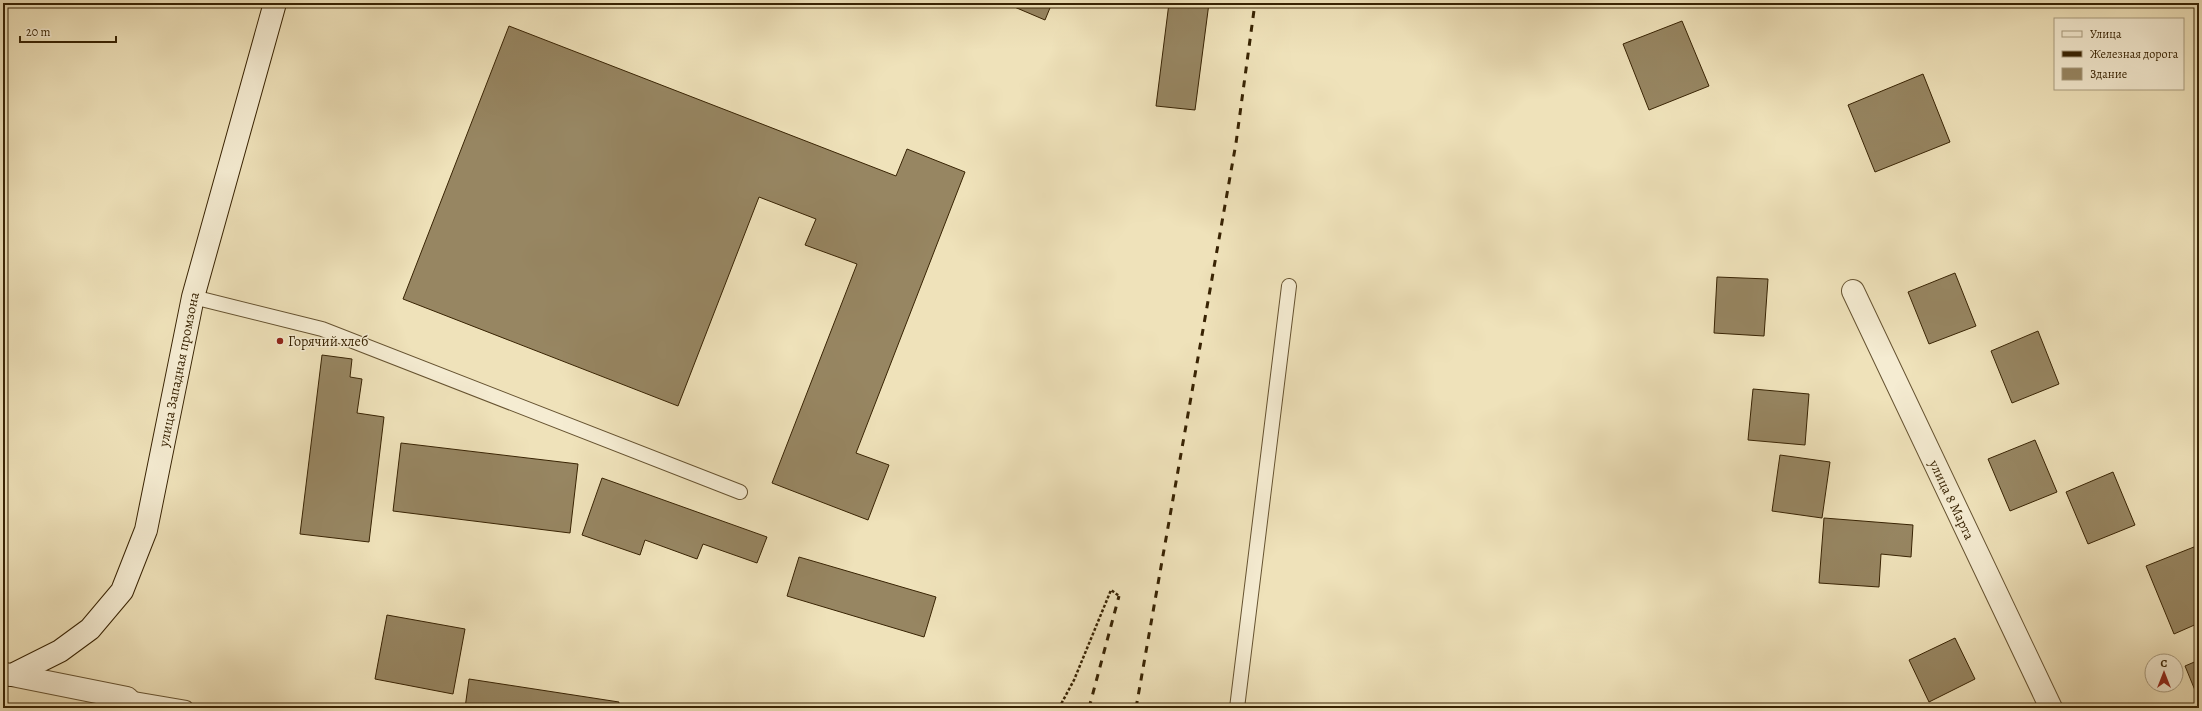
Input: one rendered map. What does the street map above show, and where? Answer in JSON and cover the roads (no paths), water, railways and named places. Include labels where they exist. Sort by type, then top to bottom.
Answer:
[{"type":"street","name":"улица Западная промзона","points":[[8,675],[60,651],[90,629],[122,591],[146,530],[193,297],[274,3]]},
{"type":"street","name":"улица 8 Марта","points":[[1853,291],[2051,708]]},
{"type":"street","points":[[8,675],[132,703]]},
{"type":"lane","points":[[1238,708],[1289,286]]},
{"type":"lane","points":[[193,297],[322,329],[740,492]]},
{"type":"lane","points":[[132,703],[186,708]]},
{"type":"railway","points":[[1136,708],[1236,143],[1255,3]]},
{"type":"railway","points":[[1089,708],[1119,596]]},
{"type":"place","name":"Горячий хлеб","points":[[280,341]]}]
